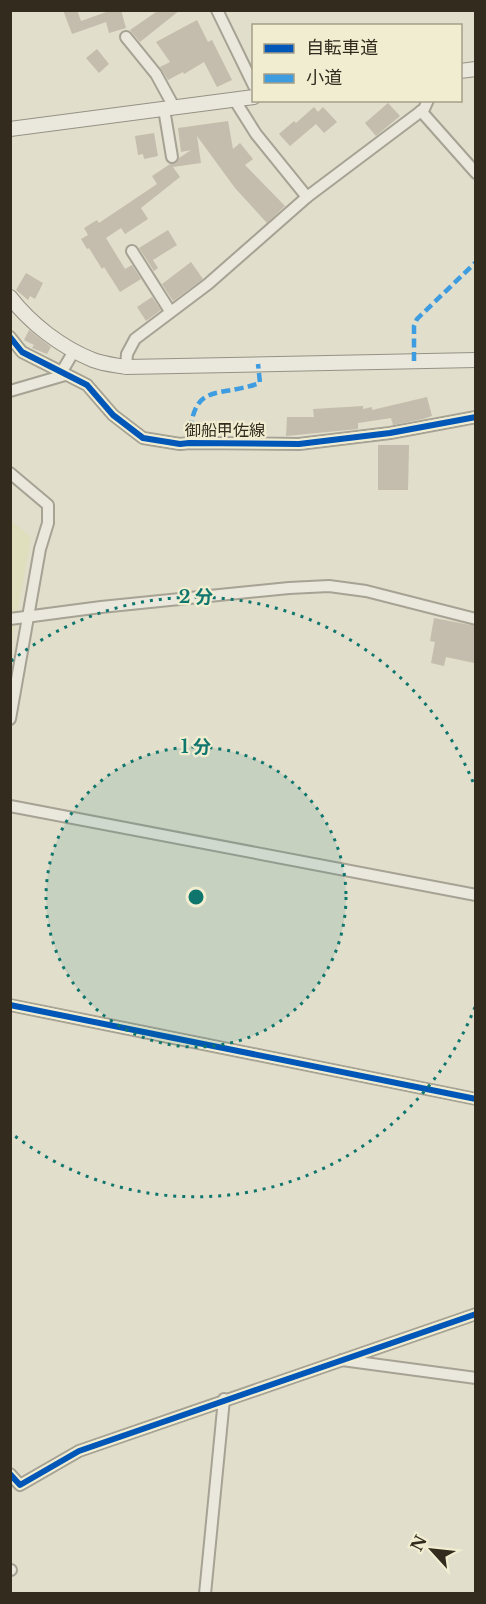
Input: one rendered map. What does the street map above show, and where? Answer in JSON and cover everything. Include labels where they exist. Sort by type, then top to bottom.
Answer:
[{"type":"main road","points":[[10,129],[252,97]]},
{"type":"main road","points":[[10,297],[22,313],[74,351],[95,361],[126,367],[476,360]]},
{"type":"street","points":[[217,10],[252,82]]},
{"type":"street","points":[[126,38],[156,74],[169,108],[172,157]]},
{"type":"street","points":[[234,99],[256,134],[307,197]]},
{"type":"street","points":[[126,367],[127,354],[135,339],[208,284],[307,197],[421,111],[427,102]]},
{"type":"street","points":[[421,111],[476,173]]},
{"type":"street","points":[[132,251],[171,311]]},
{"type":"street","name":"御船甲佐線","points":[[10,337],[21,352],[87,385],[114,415],[142,438],[180,444],[299,444],[390,433],[476,417]]},
{"type":"street","points":[[10,391],[63,374],[74,351]]},
{"type":"street","points":[[10,473],[48,505],[48,523],[40,549],[10,718]]},
{"type":"street","points":[[10,619],[101,607],[329,586],[366,591],[476,620]]},
{"type":"street","points":[[10,806],[476,895]]},
{"type":"street","points":[[10,1005],[476,1099]]},
{"type":"street","points":[[10,1474],[20,1485],[79,1451],[224,1399],[476,1314]]},
{"type":"street","points":[[339,1360],[476,1378]]},
{"type":"street","points":[[206,1593],[224,1399]]},
{"type":"green space","points":[[11,521],[31,537],[11,648]]},
{"type":"building","points":[[63,10],[77,10],[81,21],[112,10],[121,10],[126,28],[109,33],[106,22],[72,34]]},
{"type":"building","points":[[159,10],[180,10],[140,42],[130,30]]},
{"type":"building","points":[[197,20],[208,42],[212,40],[232,80],[217,87],[204,62],[168,80],[160,67],[170,62],[156,42]]},
{"type":"building","points":[[97,49],[109,64],[99,73],[86,58]]},
{"type":"building","points":[[388,103],[400,116],[376,136],[365,123]]},
{"type":"building","points":[[314,107],[318,112],[323,107],[337,122],[324,133],[316,124],[290,146],[279,134]]},
{"type":"building","points":[[228,121],[233,149],[240,143],[253,159],[245,165],[285,206],[267,223],[235,188],[197,136],[201,163],[173,167],[180,177],[141,208],[148,219],[125,234],[121,228],[106,238],[125,269],[132,265],[141,279],[120,292],[104,267],[102,269],[81,239],[88,235],[84,228],[97,220],[99,223],[157,184],[152,176],[170,164],[176,163],[179,158],[191,150],[181,152],[178,128]]},
{"type":"building","points":[[154,133],[158,156],[144,159],[143,154],[138,155],[135,136]]},
{"type":"building","points":[[168,230],[177,245],[153,260],[158,268],[154,271],[139,248]]},
{"type":"building","points":[[191,262],[203,279],[173,301],[162,284]]},
{"type":"building","points":[[26,273],[43,283],[35,299],[30,296],[28,300],[16,290]]},
{"type":"building","points":[[152,297],[161,310],[146,321],[137,307]]},
{"type":"building","points":[[29,330],[51,347],[47,354],[32,348],[34,345],[24,340]]},
{"type":"building","points":[[427,397],[432,416],[423,419],[393,425],[391,418],[358,423],[358,429],[286,436],[287,417],[314,417],[313,409],[363,406],[363,409],[372,407],[372,410]]},
{"type":"building","points":[[378,445],[409,445],[408,490],[378,490]]},
{"type":"building","points":[[434,618],[476,626],[474,663],[446,657],[444,666],[431,663],[435,642],[430,641]]},
{"type":"marked path","points":[[414,361],[414,326],[417,319],[476,262]]},
{"type":"marked path","points":[[189,443],[191,423],[195,409],[201,401],[218,392],[260,383],[258,364]]},
{"type":"cycle path","points":[[10,337],[22,352],[87,385],[113,415],[143,438],[180,444],[299,444],[390,433],[476,417]]},
{"type":"cycle path","points":[[10,1005],[476,1099]]},
{"type":"cycle path","points":[[10,1474],[20,1485],[79,1451],[476,1314]]}]
